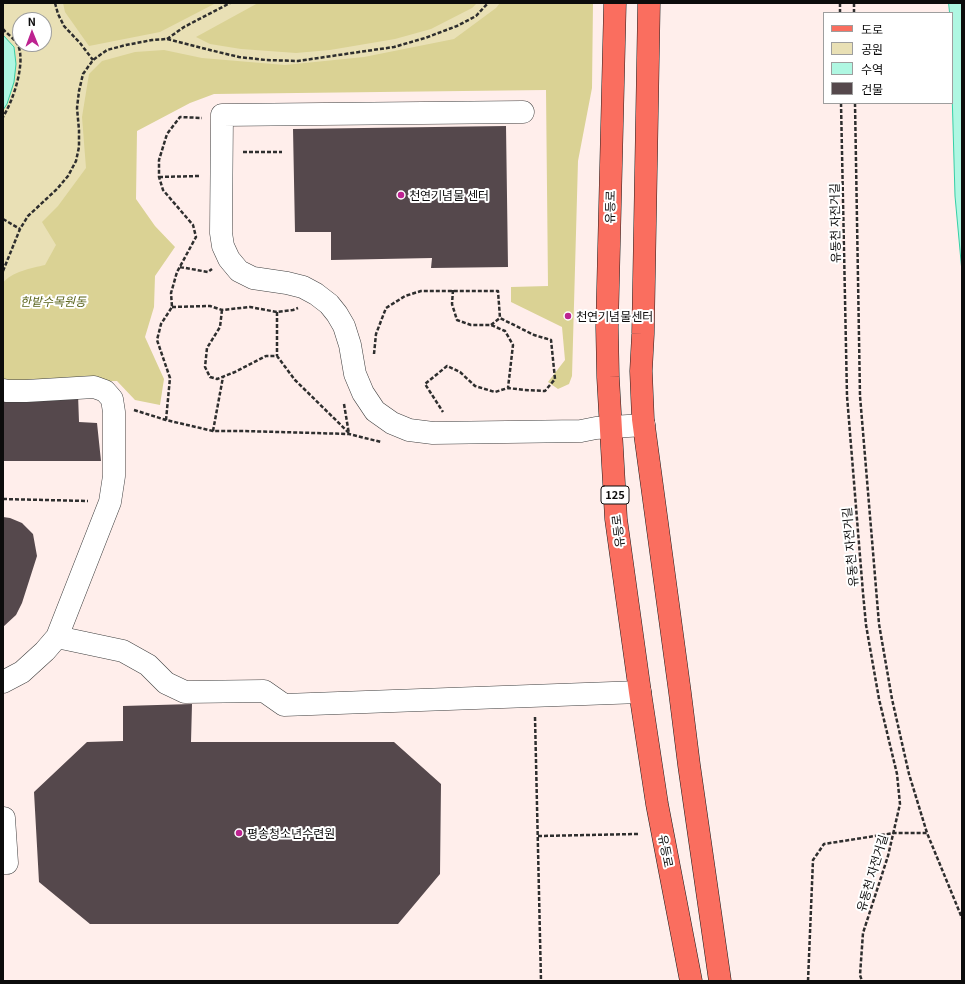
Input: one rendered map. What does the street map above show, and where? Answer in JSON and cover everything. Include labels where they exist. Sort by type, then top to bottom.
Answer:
[{"type":"main road","name":"유등로","points":[[615,3],[607,327],[608,377],[616,519],[657,804],[691,981]]},
{"type":"main road","points":[[649,3],[641,371],[643,419],[689,765],[720,981]]},
{"type":"lane","points":[[523,112],[222,115],[221,233],[223,246],[229,259],[239,271],[253,278],[303,287],[316,294],[328,304],[337,314],[344,326],[350,345],[355,374],[363,393],[375,411],[392,423],[409,430],[433,433],[581,431],[596,428],[644,425]]},
{"type":"lane","points":[[3,390],[26,391],[94,387],[105,391],[112,399],[114,412],[114,476],[110,502],[57,637],[45,651],[22,672],[3,682]]},
{"type":"lane","points":[[57,637],[123,651],[148,665],[166,683],[185,692],[264,691],[284,705],[640,692]]},
{"type":"lane","points":[[3,863],[7,863],[4,818]]},
{"type":"path","points":[[55,3],[58,14],[64,26],[93,60]]},
{"type":"path","points":[[167,39],[184,27],[230,3]]},
{"type":"path","points":[[3,271],[20,229],[28,216],[57,189],[68,176],[76,161],[79,147],[77,108],[83,74],[93,60],[107,50],[152,40],[167,39],[239,57],[266,60],[298,60],[394,48],[457,26],[476,16],[488,3]]},
{"type":"path","points":[[3,29],[17,44],[20,53],[20,65],[13,96],[8,110],[3,117]]},
{"type":"path","name":"유동천 자전거길","points":[[841,104],[847,396],[866,625],[879,699],[897,774],[900,804],[888,856],[863,933],[860,975],[862,981]]},
{"type":"path","points":[[855,104],[860,396],[879,624],[892,699],[909,774],[927,833],[962,918]]},
{"type":"path","points":[[166,420],[170,378],[157,340],[161,324],[172,307],[171,293],[177,272],[196,237],[193,225],[162,190],[159,176],[159,160],[167,134],[180,117],[203,118]]},
{"type":"path","points":[[236,152],[282,152]]},
{"type":"path","points":[[159,176],[203,176]]},
{"type":"path","points":[[3,219],[20,229]]},
{"type":"path","points":[[180,267],[208,272],[217,267]]},
{"type":"path","points":[[453,290],[452,304],[457,320],[470,326],[491,325],[505,331],[513,345],[508,388]]},
{"type":"path","points":[[371,350],[373,357],[376,334],[386,308],[405,296],[421,291],[498,291],[500,318]]},
{"type":"path","points":[[172,307],[210,306],[222,310],[250,307],[277,312],[293,310],[300,307]]},
{"type":"path","points":[[222,310],[220,327],[207,348],[204,367],[210,377],[217,379],[235,372],[266,356],[277,356]]},
{"type":"path","points":[[277,312],[277,356],[295,380],[349,434]]},
{"type":"path","points":[[491,325],[500,318]]},
{"type":"path","points":[[446,418],[425,384],[447,366],[460,372],[474,386],[496,392],[508,388],[545,391],[555,379],[551,340],[534,335],[500,318]]},
{"type":"path","points":[[214,431],[223,377]]},
{"type":"path","points":[[112,403],[166,420],[214,431],[349,434],[383,443]]},
{"type":"path","points":[[3,499],[110,502]]},
{"type":"path","points":[[535,697],[541,981]]},
{"type":"path","points":[[808,981],[812,860],[824,844],[894,833],[927,833]]},
{"type":"path","points":[[538,836],[638,834]]},
{"type":"green space","name":"한밭수목원동","points":[[3,3],[584,3],[583,83],[102,92],[104,371],[3,373]]},
{"type":"green space","points":[[63,3],[216,3],[160,32],[89,46],[65,12]]},
{"type":"green space","points":[[258,3],[477,3],[472,8],[431,29],[395,39],[330,50],[296,53],[241,49],[210,44],[196,37]]},
{"type":"green space","points":[[500,3],[593,3],[592,88],[578,161],[572,376],[569,384],[558,389],[548,382],[565,360],[562,327],[511,302],[511,287],[548,286],[546,90],[214,94],[190,103],[137,131],[136,199],[155,226],[175,247],[155,276],[154,307],[145,337],[164,379],[160,405],[135,400],[117,381],[28,383],[3,379],[3,283],[16,273],[45,265],[56,245],[42,222],[58,206],[86,168],[82,117],[89,74],[102,61],[135,52],[164,50],[202,58],[285,65],[364,57],[454,39],[496,8]]},
{"type":"water","points":[[949,3],[962,3],[962,272],[955,196],[952,104],[953,12],[950,12]]},
{"type":"water","points":[[3,35],[12,45],[12,52],[15,52],[16,64],[14,82],[7,104],[3,110]]},
{"type":"building","name":"천연기념물 센터","points":[[506,126],[508,267],[431,268],[432,258],[331,260],[331,232],[295,232],[293,129]]},
{"type":"building","points":[[78,394],[79,422],[97,423],[101,461],[3,461],[3,395]]},
{"type":"building","points":[[3,517],[22,523],[33,534],[37,556],[22,603],[16,615],[3,627]]},
{"type":"building","name":"평송청소년수련원","points":[[192,704],[191,742],[394,742],[441,784],[440,874],[398,924],[90,924],[39,882],[34,792],[87,742],[123,741],[123,706]]},
{"type":"place","name":"천연기념물 센터","points":[[401,195]]},
{"type":"place","name":"천연기념물센터","points":[[568,316]]},
{"type":"place","name":"평송청소년수련원","points":[[239,833]]}]
